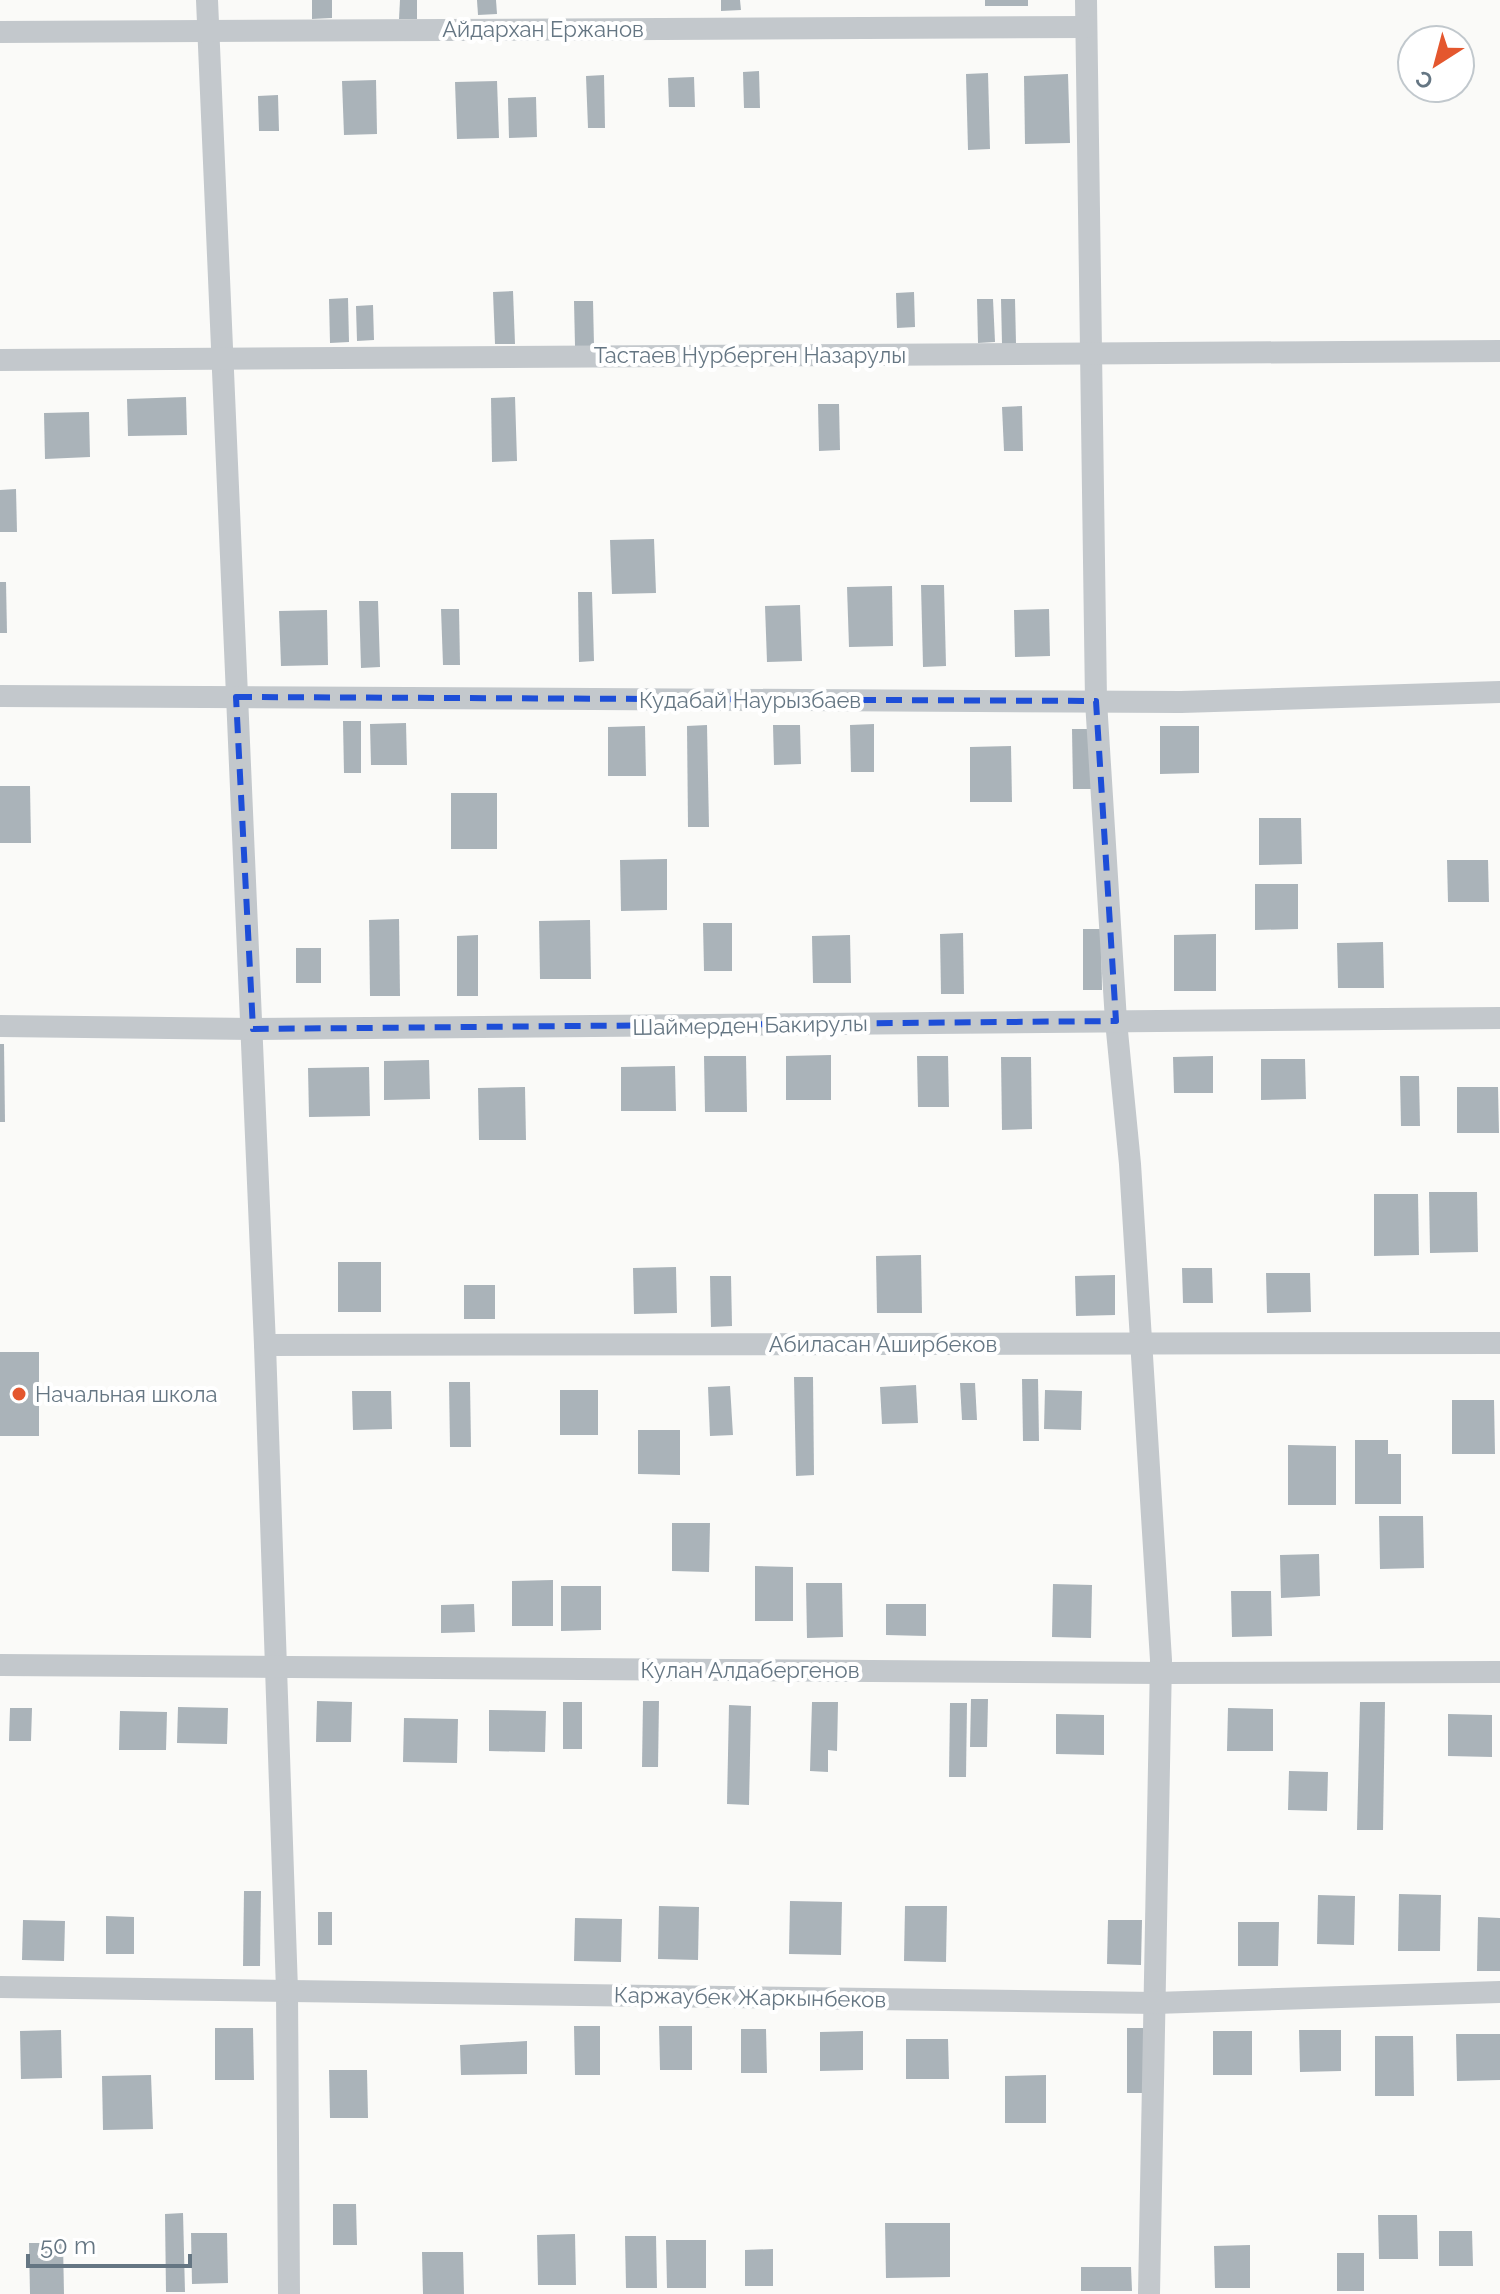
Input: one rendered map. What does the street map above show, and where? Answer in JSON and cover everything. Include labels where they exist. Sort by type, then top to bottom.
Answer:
[{"type":"street","points":[[207,0],[265,1345],[287,1990],[289,2294]]},
{"type":"street","points":[[1086,0],[1096,701],[1116,1021],[1130,1164],[1161,1673],[1149,2294]]},
{"type":"street","name":"Айдархан Ержанов","points":[[0,32],[1086,27]]},
{"type":"street","name":"Тастаев Нурберген Назарулы","points":[[0,360],[1500,351]]},
{"type":"street","name":"Кудабай Наурызбаев","points":[[0,696],[1181,702],[1500,692]]},
{"type":"street","name":"Шаймерден Бакирулы","points":[[0,1026],[253,1029],[1500,1018]]},
{"type":"street","name":"Абиласан Аширбеков","points":[[265,1345],[1500,1343]]},
{"type":"street","name":"Кулан Алдабергенов","points":[[0,1665],[1161,1673],[1500,1672]]},
{"type":"street","name":"Каржаубек Жаркынбеков","points":[[0,1987],[1155,2003],[1500,1992]]},
{"type":"highlighted area","points":[[236,697],[1096,701],[1116,1021],[253,1029]]},
{"type":"building","points":[[312,0],[332,0],[332,18],[312,19]]},
{"type":"building","points":[[400,0],[417,0],[417,19],[399,19]]},
{"type":"building","points":[[477,0],[496,0],[497,14],[478,15]]},
{"type":"building","points":[[721,0],[740,0],[741,10],[721,11]]},
{"type":"building","points":[[985,0],[1028,0],[1028,6],[985,6]]},
{"type":"building","points":[[759,71],[760,108],[744,108],[743,72]]},
{"type":"building","points":[[988,73],[990,149],[968,150],[966,74]]},
{"type":"building","points":[[1068,74],[1070,143],[1025,144],[1024,76]]},
{"type":"building","points":[[604,75],[605,128],[588,128],[586,76]]},
{"type":"building","points":[[694,77],[695,107],[669,107],[668,78]]},
{"type":"building","points":[[376,80],[377,134],[344,135],[342,81]]},
{"type":"building","points":[[497,81],[499,138],[457,139],[455,82]]},
{"type":"building","points":[[278,95],[279,131],[259,131],[258,96]]},
{"type":"building","points":[[536,97],[537,137],[509,138],[508,98]]},
{"type":"building","points":[[513,291],[515,344],[495,344],[493,292]]},
{"type":"building","points":[[914,292],[915,327],[897,328],[896,293]]},
{"type":"building","points":[[348,298],[349,342],[330,343],[329,299]]},
{"type":"building","points":[[977,299],[993,299],[995,342],[978,343]]},
{"type":"building","points":[[1001,299],[1015,299],[1016,344],[1002,344]]},
{"type":"building","points":[[574,301],[593,301],[594,346],[575,346]]},
{"type":"building","points":[[373,305],[374,340],[357,341],[356,306]]},
{"type":"building","points":[[186,397],[187,435],[128,436],[127,399]]},
{"type":"building","points":[[515,397],[517,461],[492,462],[491,398]]},
{"type":"building","points":[[818,404],[839,404],[840,450],[819,451]]},
{"type":"building","points":[[1022,406],[1023,451],[1004,451],[1002,407]]},
{"type":"building","points":[[89,412],[90,457],[45,459],[44,413]]},
{"type":"building","points":[[16,489],[17,532],[0,532],[0,490]]},
{"type":"building","points":[[654,539],[656,593],[612,594],[610,540]]},
{"type":"building","points":[[0,582],[6,582],[7,633],[0,633]]},
{"type":"building","points":[[921,585],[944,585],[946,666],[923,667]]},
{"type":"building","points":[[892,586],[893,646],[849,647],[847,587]]},
{"type":"building","points":[[578,592],[592,592],[594,661],[579,662]]},
{"type":"building","points":[[359,601],[378,601],[380,667],[361,668]]},
{"type":"building","points":[[800,605],[802,661],[767,662],[765,606]]},
{"type":"building","points":[[441,609],[459,609],[460,665],[443,665]]},
{"type":"building","points":[[1049,609],[1050,656],[1015,657],[1014,610]]},
{"type":"building","points":[[327,610],[328,665],[281,666],[279,611]]},
{"type":"building","points":[[343,721],[361,721],[361,773],[344,773]]},
{"type":"building","points":[[406,723],[407,765],[371,765],[370,724]]},
{"type":"building","points":[[874,724],[874,772],[851,772],[850,725]]},
{"type":"building","points":[[707,725],[709,827],[688,827],[687,726]]},
{"type":"building","points":[[773,725],[800,725],[801,764],[774,765]]},
{"type":"building","points":[[645,726],[646,776],[608,776],[608,727]]},
{"type":"building","points":[[1160,726],[1199,726],[1199,773],[1160,774]]},
{"type":"building","points":[[1072,729],[1094,729],[1094,789],[1073,789]]},
{"type":"building","points":[[1011,746],[1012,802],[970,802],[970,747]]},
{"type":"building","points":[[0,786],[30,786],[31,843],[0,843]]},
{"type":"building","points":[[451,793],[497,793],[497,849],[451,849]]},
{"type":"building","points":[[1259,818],[1301,818],[1302,864],[1259,865]]},
{"type":"building","points":[[667,859],[667,910],[621,911],[620,860]]},
{"type":"building","points":[[1447,860],[1488,860],[1489,902],[1448,902]]},
{"type":"building","points":[[1255,884],[1298,884],[1298,929],[1255,930]]},
{"type":"building","points":[[399,919],[400,996],[370,996],[369,920]]},
{"type":"building","points":[[590,920],[591,979],[540,979],[539,921]]},
{"type":"building","points":[[703,923],[732,923],[732,971],[704,971]]},
{"type":"building","points":[[1083,929],[1101,929],[1102,990],[1083,990]]},
{"type":"building","points":[[963,933],[964,994],[941,994],[940,934]]},
{"type":"building","points":[[1216,934],[1216,991],[1174,991],[1174,935]]},
{"type":"building","points":[[478,935],[478,996],[457,996],[457,936]]},
{"type":"building","points":[[850,935],[851,983],[813,983],[812,936]]},
{"type":"building","points":[[1383,942],[1384,988],[1338,988],[1337,943]]},
{"type":"building","points":[[296,948],[321,948],[321,983],[296,983]]},
{"type":"building","points":[[0,1044],[4,1044],[5,1122],[0,1122]]},
{"type":"building","points":[[831,1055],[831,1100],[786,1100],[786,1056]]},
{"type":"building","points":[[704,1056],[746,1056],[747,1112],[705,1112]]},
{"type":"building","points":[[917,1056],[948,1056],[949,1107],[918,1107]]},
{"type":"building","points":[[1213,1056],[1213,1093],[1174,1093],[1173,1057]]},
{"type":"building","points":[[1001,1057],[1031,1057],[1032,1129],[1002,1130]]},
{"type":"building","points":[[1261,1059],[1305,1059],[1306,1099],[1261,1100]]},
{"type":"building","points":[[429,1060],[430,1099],[384,1100],[384,1061]]},
{"type":"building","points":[[675,1066],[676,1111],[621,1111],[621,1067]]},
{"type":"building","points":[[369,1067],[370,1116],[309,1117],[308,1068]]},
{"type":"building","points":[[1400,1076],[1419,1076],[1420,1126],[1401,1126]]},
{"type":"building","points":[[525,1087],[526,1140],[479,1140],[478,1088]]},
{"type":"building","points":[[1457,1087],[1498,1087],[1499,1133],[1457,1133]]},
{"type":"building","points":[[1429,1192],[1477,1192],[1478,1252],[1430,1253]]},
{"type":"building","points":[[1374,1194],[1418,1194],[1419,1255],[1374,1256]]},
{"type":"building","points":[[921,1255],[922,1313],[877,1313],[876,1256]]},
{"type":"building","points":[[338,1262],[381,1262],[381,1312],[338,1312]]},
{"type":"building","points":[[676,1267],[677,1313],[634,1314],[633,1268]]},
{"type":"building","points":[[1182,1268],[1212,1268],[1213,1303],[1183,1303]]},
{"type":"building","points":[[1266,1273],[1310,1273],[1311,1312],[1267,1313]]},
{"type":"building","points":[[1115,1275],[1115,1315],[1076,1316],[1075,1276]]},
{"type":"building","points":[[710,1276],[731,1276],[732,1326],[711,1327]]},
{"type":"building","points":[[464,1285],[495,1285],[495,1319],[464,1319]]},
{"type":"building","name":"Начальная школа","points":[[0,1352],[39,1352],[39,1436],[0,1436]]},
{"type":"building","points":[[794,1377],[813,1377],[814,1475],[796,1476]]},
{"type":"building","points":[[1022,1379],[1038,1379],[1039,1441],[1023,1441]]},
{"type":"building","points":[[449,1382],[470,1382],[471,1447],[450,1447]]},
{"type":"building","points":[[960,1383],[975,1383],[977,1420],[962,1420]]},
{"type":"building","points":[[916,1385],[918,1423],[882,1424],[880,1387]]},
{"type":"building","points":[[730,1386],[733,1435],[710,1436],[708,1387]]},
{"type":"building","points":[[560,1390],[598,1390],[598,1435],[560,1435]]},
{"type":"building","points":[[1045,1390],[1082,1391],[1081,1430],[1044,1429]]},
{"type":"building","points":[[352,1391],[391,1391],[392,1429],[353,1430]]},
{"type":"building","points":[[1452,1400],[1494,1400],[1495,1454],[1452,1454]]},
{"type":"building","points":[[638,1430],[680,1430],[680,1475],[638,1474]]},
{"type":"building","points":[[1355,1440],[1388,1440],[1388,1454],[1401,1454],[1401,1504],[1355,1504]]},
{"type":"building","points":[[1288,1445],[1336,1446],[1336,1505],[1288,1505]]},
{"type":"building","points":[[1379,1516],[1423,1516],[1424,1568],[1380,1569]]},
{"type":"building","points":[[672,1523],[710,1523],[709,1572],[672,1571]]},
{"type":"building","points":[[1319,1554],[1320,1596],[1281,1598],[1280,1555]]},
{"type":"building","points":[[755,1566],[793,1567],[793,1621],[755,1621]]},
{"type":"building","points":[[553,1580],[553,1626],[512,1626],[512,1581]]},
{"type":"building","points":[[806,1583],[842,1583],[843,1637],[807,1638]]},
{"type":"building","points":[[1053,1584],[1092,1585],[1091,1638],[1052,1637]]},
{"type":"building","points":[[561,1586],[601,1586],[601,1630],[561,1631]]},
{"type":"building","points":[[1231,1591],[1271,1591],[1272,1636],[1232,1637]]},
{"type":"building","points":[[474,1604],[475,1632],[441,1633],[441,1605]]},
{"type":"building","points":[[886,1604],[926,1604],[926,1636],[886,1635]]},
{"type":"building","points":[[971,1699],[988,1699],[987,1747],[970,1747]]},
{"type":"building","points":[[317,1701],[352,1702],[351,1742],[316,1742]]},
{"type":"building","points":[[643,1701],[659,1701],[658,1767],[642,1767]]},
{"type":"building","points":[[563,1702],[582,1702],[582,1749],[563,1749]]},
{"type":"building","points":[[812,1702],[838,1702],[837,1751],[828,1750],[828,1772],[810,1771]]},
{"type":"building","points":[[1360,1702],[1385,1702],[1383,1830],[1357,1830]]},
{"type":"building","points":[[950,1703],[967,1703],[966,1777],[949,1777]]},
{"type":"building","points":[[729,1705],[751,1706],[749,1805],[727,1804]]},
{"type":"building","points":[[178,1707],[228,1708],[227,1744],[177,1743]]},
{"type":"building","points":[[10,1708],[32,1708],[31,1741],[9,1741]]},
{"type":"building","points":[[1228,1708],[1273,1709],[1273,1751],[1227,1751]]},
{"type":"building","points":[[489,1710],[546,1711],[545,1752],[489,1751]]},
{"type":"building","points":[[120,1711],[167,1712],[166,1750],[119,1750]]},
{"type":"building","points":[[1056,1714],[1104,1715],[1104,1755],[1056,1754]]},
{"type":"building","points":[[1448,1714],[1492,1715],[1492,1757],[1448,1756]]},
{"type":"building","points":[[404,1718],[458,1719],[457,1763],[403,1762]]},
{"type":"building","points":[[1289,1771],[1328,1772],[1327,1811],[1288,1810]]},
{"type":"building","points":[[244,1891],[261,1891],[260,1966],[243,1966]]},
{"type":"building","points":[[1399,1894],[1441,1895],[1440,1951],[1398,1951]]},
{"type":"building","points":[[1318,1895],[1355,1896],[1354,1945],[1317,1944]]},
{"type":"building","points":[[790,1901],[842,1902],[841,1955],[789,1954]]},
{"type":"building","points":[[659,1906],[699,1907],[698,1960],[658,1959]]},
{"type":"building","points":[[905,1906],[947,1906],[946,1962],[904,1961]]},
{"type":"building","points":[[318,1912],[332,1912],[332,1945],[318,1945]]},
{"type":"building","points":[[106,1916],[134,1917],[134,1954],[106,1954]]},
{"type":"building","points":[[1478,1917],[1500,1918],[1500,1971],[1477,1971]]},
{"type":"building","points":[[575,1918],[622,1919],[621,1962],[574,1961]]},
{"type":"building","points":[[23,1920],[65,1921],[64,1961],[22,1960]]},
{"type":"building","points":[[1108,1920],[1142,1920],[1141,1965],[1107,1964]]},
{"type":"building","points":[[1238,1922],[1279,1922],[1278,1966],[1238,1966]]},
{"type":"building","points":[[574,2026],[600,2026],[600,2075],[575,2075]]},
{"type":"building","points":[[659,2026],[692,2026],[692,2070],[660,2070]]},
{"type":"building","points":[[215,2028],[253,2028],[254,2080],[215,2080]]},
{"type":"building","points":[[1127,2028],[1144,2028],[1145,2093],[1127,2093]]},
{"type":"building","points":[[741,2029],[766,2029],[767,2073],[741,2073]]},
{"type":"building","points":[[61,2030],[62,2078],[21,2079],[20,2031]]},
{"type":"building","points":[[1299,2030],[1341,2030],[1341,2071],[1300,2072]]},
{"type":"building","points":[[863,2031],[863,2070],[820,2071],[820,2032]]},
{"type":"building","points":[[1213,2031],[1252,2031],[1252,2075],[1213,2075]]},
{"type":"building","points":[[1456,2034],[1500,2034],[1500,2080],[1457,2081]]},
{"type":"building","points":[[1375,2036],[1413,2036],[1414,2096],[1375,2096]]},
{"type":"building","points":[[906,2039],[948,2039],[949,2079],[906,2079]]},
{"type":"building","points":[[527,2041],[527,2074],[461,2075],[460,2045]]},
{"type":"building","points":[[329,2070],[367,2070],[368,2118],[330,2118]]},
{"type":"building","points":[[151,2075],[153,2129],[103,2130],[102,2076]]},
{"type":"building","points":[[1046,2075],[1046,2123],[1005,2123],[1005,2076]]},
{"type":"building","points":[[333,2204],[356,2204],[357,2245],[333,2245]]},
{"type":"building","points":[[183,2213],[185,2292],[166,2292],[165,2214]]},
{"type":"building","points":[[1378,2215],[1417,2215],[1418,2259],[1379,2259]]},
{"type":"building","points":[[885,2223],[950,2223],[950,2277],[886,2278]]},
{"type":"building","points":[[1439,2231],[1472,2231],[1473,2266],[1439,2266]]},
{"type":"building","points":[[191,2233],[227,2233],[228,2283],[192,2284]]},
{"type":"building","points":[[575,2234],[576,2285],[538,2285],[537,2235]]},
{"type":"building","points":[[625,2236],[656,2236],[657,2288],[626,2288]]},
{"type":"building","points":[[666,2240],[706,2240],[706,2288],[667,2288]]},
{"type":"building","points":[[29,2243],[63,2243],[64,2294],[30,2294]]},
{"type":"building","points":[[1250,2245],[1250,2288],[1215,2288],[1214,2246]]},
{"type":"building","points":[[773,2249],[773,2286],[745,2286],[745,2250]]},
{"type":"building","points":[[422,2252],[463,2252],[464,2294],[423,2294]]},
{"type":"building","points":[[1337,2253],[1364,2253],[1364,2291],[1337,2291]]},
{"type":"building","points":[[1081,2267],[1131,2267],[1132,2291],[1081,2291]]},
{"type":"place","name":"Начальная школа","points":[[19,1394]]}]
